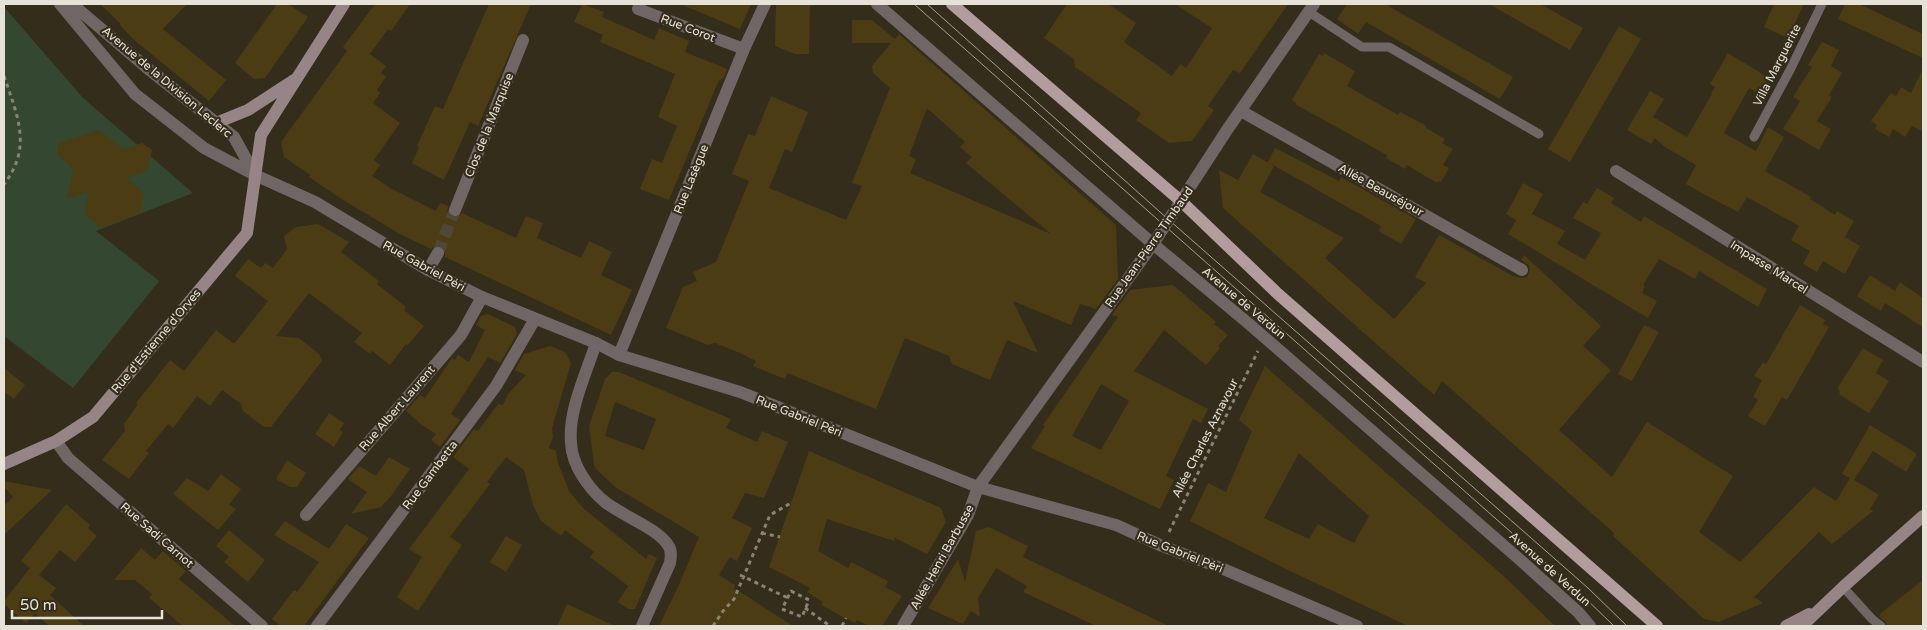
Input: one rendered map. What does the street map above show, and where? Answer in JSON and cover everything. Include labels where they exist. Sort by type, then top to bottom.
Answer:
[{"type":"main road","name":"Rue d'Estienne d'Orves","points":[[4,464],[56,441],[93,417],[247,233],[261,135],[344,4]]},
{"type":"main road","points":[[952,4],[1182,202],[1278,294],[1657,626]]},
{"type":"main road","points":[[216,123],[248,110],[298,77]]},
{"type":"main road","points":[[1802,626],[1923,516]]},
{"type":"main road","points":[[1786,626],[1821,609]]},
{"type":"street","name":"Avenue de la Division Leclerc","points":[[60,4],[135,94],[204,148],[255,175]]},
{"type":"street","name":"Avenue de la Division Leclerc","points":[[72,4],[234,137],[255,175]]},
{"type":"street","name":"Rue Corot","points":[[640,4],[638,9],[744,49]]},
{"type":"street","name":"Rue Lasègue","points":[[619,355],[744,49],[765,4]]},
{"type":"street","name":"Avenue de Verdun","points":[[877,4],[1153,244],[1265,337],[1518,558],[1578,612],[1590,626]]},
{"type":"street","name":"Rue Jean-Pierre Timbaud","points":[[978,487],[1153,244],[1240,111],[1311,8]]},
{"type":"street","name":"Clos de la Marquise","points":[[455,210],[523,40]]},
{"type":"street","name":"Allée Beauséjour","points":[[1240,111],[1522,270]]},
{"type":"street","name":"Impasse Marcel","points":[[1616,171],[1923,362]]},
{"type":"street","name":"Rue Gabriel Péri","points":[[255,175],[314,202],[428,270],[482,297],[596,343],[619,355],[740,392],[978,487],[1116,525],[1162,546],[1221,568],[1357,626]]},
{"type":"street","points":[[428,270],[438,253]]},
{"type":"street","name":"Rue Albert Laurent","points":[[306,514],[461,335],[482,297]]},
{"type":"street","name":"Rue Gambetta","points":[[317,626],[496,386],[535,319]]},
{"type":"street","points":[[596,343],[571,422],[571,445],[576,464],[590,486],[605,502],[657,535],[668,545],[671,557],[670,563],[642,626]]},
{"type":"street","name":"Rue Sadi Carnot","points":[[56,441],[68,458],[262,626]]},
{"type":"street","name":"Allée Henri Barbusse","points":[[903,626],[968,515],[978,487]]},
{"type":"lane","name":"Villa Marguerite","points":[[1754,137],[1790,70],[1822,4]]},
{"type":"lane","points":[[1311,8],[1362,47],[1389,47],[1539,134]]},
{"type":"lane","points":[[1843,587],[1872,619],[1881,626]]},
{"type":"path","points":[[4,76],[21,130],[20,153],[4,184]]},
{"type":"path","name":"Allée Charles Aznavour","points":[[1162,546],[1265,337]]},
{"type":"path","points":[[714,626],[723,611],[734,600],[742,576],[770,515],[791,503]]},
{"type":"path","points":[[762,533],[780,537]]},
{"type":"path","points":[[742,576],[788,598]]},
{"type":"path","points":[[791,591],[809,600],[805,608],[802,617],[782,608],[791,591]]},
{"type":"path","points":[[805,608],[830,626]]},
{"type":"path","points":[[842,626],[846,618]]},
{"type":"green space","points":[[4,7],[83,98],[193,193],[96,231],[159,281],[73,388],[4,336]]},
{"type":"building","points":[[100,4],[187,4],[163,29],[226,80],[209,101],[133,39],[121,24]]},
{"type":"building","points":[[277,4],[288,4],[308,17],[265,78],[254,79],[235,63]]},
{"type":"building","points":[[375,4],[410,4],[391,31],[388,29],[370,54],[386,66],[381,73],[386,77],[377,90],[380,93],[373,103],[400,123],[374,160],[380,165],[372,176],[392,189],[436,211],[440,203],[448,206],[447,212],[452,217],[457,218],[462,213],[516,238],[526,216],[543,223],[537,238],[581,258],[589,241],[612,252],[601,275],[632,290],[611,335],[445,257],[445,249],[442,246],[434,246],[431,249],[400,234],[340,198],[284,157],[281,142],[347,51],[343,47]]},
{"type":"building","points":[[489,4],[531,4],[478,126],[470,122],[444,180],[412,163],[419,147],[417,146],[435,106],[443,109]]},
{"type":"building","points":[[582,4],[604,12],[602,17],[654,40],[659,28],[689,41],[685,52],[727,69],[723,79],[719,80],[669,200],[640,189],[652,159],[662,163],[677,126],[658,117],[675,74],[600,42],[603,35],[574,22]]},
{"type":"building","points":[[680,4],[751,4],[740,29]]},
{"type":"building","points":[[776,4],[810,4],[809,54],[795,54],[775,46]]},
{"type":"building","points":[[1067,4],[1109,4],[1136,23],[1124,42],[1172,76],[1180,64],[1186,68],[1212,28],[1175,4],[1288,4],[1240,73],[1233,70],[1208,106],[1214,110],[1192,141],[1169,143],[1136,120],[1141,113],[1075,67],[1074,59],[1044,38]]},
{"type":"building","points":[[1347,4],[1385,4],[1513,77],[1500,99],[1366,22],[1358,34],[1337,19]]},
{"type":"building","points":[[1489,4],[1540,4],[1583,28],[1570,50]]},
{"type":"building","points":[[1774,4],[1804,4],[1788,38],[1764,27]]},
{"type":"building","points":[[1845,4],[1859,4],[1923,34],[1923,58],[1838,19]]},
{"type":"building","points":[[852,20],[872,20],[895,39],[899,34],[1116,225],[1118,279],[1096,309],[1080,304],[1071,325],[1013,301],[1038,353],[1007,340],[990,380],[952,364],[949,356],[905,338],[876,409],[787,373],[785,379],[753,366],[756,361],[740,353],[715,343],[708,345],[666,328],[683,287],[697,281],[693,272],[716,262],[749,181],[732,174],[748,134],[755,136],[771,96],[808,112],[792,152],[785,149],[769,188],[846,220],[862,186],[852,183],[890,88],[873,73],[872,66],[891,43],[852,43]],"holes":[[[927,108],[965,142],[960,147],[972,157],[966,163],[1051,234],[910,173],[916,159],[909,156]]]},
{"type":"building","points":[[1619,26],[1641,39],[1570,162],[1548,149]]},
{"type":"building","points":[[1822,42],[1839,50],[1831,66],[1842,73],[1829,95],[1832,97],[1817,121],[1831,129],[1819,150],[1783,129],[1800,101],[1793,97],[1812,67],[1808,65]]},
{"type":"building","points":[[1324,53],[1355,71],[1347,86],[1398,115],[1400,112],[1425,125],[1426,128],[1445,139],[1442,143],[1453,149],[1443,165],[1449,168],[1441,182],[1438,181],[1437,183],[1407,165],[1405,169],[1386,158],[1387,155],[1295,104],[1292,100],[1319,54],[1323,56]]},
{"type":"building","points":[[1728,53],[1769,78],[1759,94],[1749,88],[1724,133],[1756,151],[1768,127],[1784,137],[1765,171],[1811,197],[1810,199],[1835,215],[1837,211],[1854,221],[1845,237],[1860,246],[1845,274],[1823,261],[1817,272],[1803,264],[1810,251],[1791,240],[1799,226],[1747,197],[1738,212],[1711,198],[1686,184],[1696,165],[1665,147],[1655,138],[1651,144],[1627,130],[1650,91],[1664,99],[1653,117],[1687,137],[1712,94],[1715,87],[1710,84]]},
{"type":"building","points":[[1923,68],[1923,132],[1912,126],[1905,137],[1893,129],[1889,137],[1875,129],[1877,125],[1871,121],[1891,93],[1896,96],[1901,87],[1911,93]]},
{"type":"building","points":[[99,130],[124,149],[142,143],[152,150],[148,170],[127,178],[144,193],[140,213],[101,228],[85,215],[88,192],[67,199],[73,169],[57,155],[58,144]]},
{"type":"building","points":[[1275,148],[1339,181],[1341,177],[1416,219],[1401,244],[1379,231],[1381,226],[1268,162]]},
{"type":"building","points":[[1253,154],[1274,166],[1260,192],[1344,238],[1325,258],[1394,319],[1426,283],[1415,277],[1439,235],[1513,276],[1522,278],[1527,277],[1530,270],[1529,265],[1521,260],[1524,255],[1601,326],[1583,346],[1611,370],[1559,430],[1612,477],[1647,422],[1733,476],[1699,532],[1740,562],[1814,487],[1836,501],[1850,478],[1842,474],[1870,425],[1917,454],[1906,472],[1873,451],[1854,480],[1879,495],[1870,509],[1873,511],[1832,544],[1819,532],[1754,597],[1763,603],[1719,622],[1704,619],[1613,536],[1614,533],[1442,381],[1434,395],[1223,208],[1219,170],[1238,180]]},
{"type":"building","points":[[1523,183],[1543,194],[1532,214],[1565,231],[1557,244],[1585,260],[1601,233],[1573,218],[1583,202],[1587,204],[1597,188],[1614,198],[1611,203],[1641,222],[1644,216],[1767,289],[1758,307],[1699,271],[1695,279],[1659,259],[1643,285],[1645,287],[1642,293],[1657,301],[1648,318],[1508,234],[1516,220],[1506,214]]},
{"type":"building","points":[[318,224],[349,242],[341,252],[379,281],[377,284],[406,307],[404,310],[424,326],[408,345],[406,344],[390,365],[372,351],[370,354],[354,342],[362,333],[309,293],[276,336],[299,338],[319,354],[322,361],[271,427],[264,427],[243,411],[241,404],[222,390],[210,406],[197,396],[173,428],[168,424],[146,451],[149,453],[129,479],[102,460],[125,431],[124,424],[138,404],[136,403],[170,360],[184,371],[216,330],[234,344],[268,301],[235,276],[248,259],[261,268],[265,263],[273,268],[287,249],[284,236],[296,227]]},
{"type":"building","points":[[1870,275],[1895,291],[1900,282],[1923,298],[1923,327],[1885,303],[1881,311],[1857,296]]},
{"type":"building","points":[[1173,285],[1216,322],[1214,324],[1228,335],[1218,346],[1220,348],[1206,365],[1164,330],[1134,371],[1208,409],[1201,423],[1193,419],[1166,476],[1174,480],[1160,509],[1031,448],[1045,426],[1043,425],[1118,317],[1112,315],[1130,290]],"holes":[[[1101,384],[1129,401],[1101,450],[1072,436]]]},
{"type":"building","points":[[1800,305],[1825,320],[1823,324],[1829,327],[1787,400],[1782,397],[1765,426],[1748,416],[1758,400],[1753,397],[1762,380],[1754,376],[1763,362],[1766,364]]},
{"type":"building","points":[[488,314],[515,327],[517,334],[500,363],[488,357],[451,414],[460,420],[440,447],[431,440],[436,434],[406,411],[420,395],[425,398],[452,358],[455,360],[458,355],[469,362],[485,330],[476,325],[481,316]]},
{"type":"building","points":[[1644,325],[1659,332],[1632,381],[1618,374]]},
{"type":"building","points":[[550,346],[565,352],[571,363],[552,428],[553,437],[549,448],[556,451],[558,463],[569,491],[583,508],[646,559],[649,554],[657,558],[635,609],[628,609],[618,602],[628,586],[590,557],[594,552],[565,530],[561,536],[541,521],[533,505],[524,470],[506,457],[487,482],[490,484],[450,537],[462,545],[418,611],[397,597],[422,557],[409,549],[469,469],[453,457],[474,429],[478,431],[498,404],[503,405],[508,394],[526,375],[515,370],[524,354]]},
{"type":"building","points":[[1863,348],[1883,360],[1876,373],[1889,381],[1869,413],[1840,395],[1838,387]]},
{"type":"building","points":[[1265,366],[1507,579],[1555,626],[1408,626],[1290,571],[1190,521],[1208,483],[1226,492],[1252,431],[1239,420]],"holes":[[[1299,453],[1369,516],[1354,543],[1318,524],[1309,539],[1264,518]]]},
{"type":"building","points":[[4,368],[25,385],[14,399],[4,392]]},
{"type":"building","points":[[612,372],[619,372],[731,419],[726,428],[757,442],[762,431],[788,442],[764,498],[745,493],[732,518],[752,528],[737,561],[730,557],[719,575],[735,585],[734,588],[793,626],[659,626],[699,537],[615,487],[597,470],[596,466],[595,471],[589,426],[605,379]],"holes":[[[615,402],[656,419],[644,450],[605,436]]]},
{"type":"building","points":[[329,413],[344,423],[340,430],[343,432],[334,447],[315,434]]},
{"type":"building","points":[[809,451],[941,508],[946,522],[927,554],[895,538],[894,541],[827,519],[818,551],[848,568],[851,562],[888,581],[885,587],[902,596],[882,626],[869,626],[857,620],[855,623],[845,618],[821,605],[823,602],[807,592],[810,588],[769,567]]},
{"type":"building","points":[[389,457],[410,469],[381,507],[351,514],[367,492],[348,479],[359,466],[376,476]]},
{"type":"building","points":[[287,460],[306,473],[297,487],[290,487],[276,479]]},
{"type":"building","points":[[221,474],[241,489],[229,505],[236,509],[218,530],[173,494],[187,478],[208,491]]},
{"type":"building","points":[[4,481],[52,490],[4,535],[4,506],[13,497],[4,487]]},
{"type":"building","points":[[66,504],[90,525],[88,528],[97,536],[75,562],[60,550],[39,575],[21,561]]},
{"type":"building","points":[[285,521],[329,549],[346,524],[369,538],[304,626],[281,626],[272,619],[294,590],[297,592],[319,562],[274,535]]},
{"type":"building","points":[[989,527],[1028,546],[1023,557],[1169,626],[1096,626],[1023,592],[1027,586],[996,568],[978,598],[980,617],[971,611],[963,624],[928,608],[958,559],[965,582],[976,531]]},
{"type":"building","points":[[229,530],[265,560],[248,582],[224,562],[229,557],[216,546]]},
{"type":"building","points":[[506,536],[522,545],[506,572],[490,562]]},
{"type":"building","points":[[141,548],[155,560],[163,551],[186,571],[179,579],[235,626],[183,626],[149,598],[152,594],[135,580],[114,580]]},
{"type":"building","points":[[30,568],[56,588],[50,595],[84,626],[49,626],[35,613],[26,623],[4,604],[4,601]]},
{"type":"building","points":[[1923,580],[1923,626],[1887,626],[1885,621],[1879,617],[1881,613]]},
{"type":"building","points":[[567,604],[615,626],[557,626]]},
{"type":"tunnel","points":[[438,253],[455,210]]},
{"type":"tram line","points":[[914,4],[1582,595],[1614,626]]},
{"type":"tram line","points":[[927,4],[1169,220],[1588,588],[1627,626]]}]
